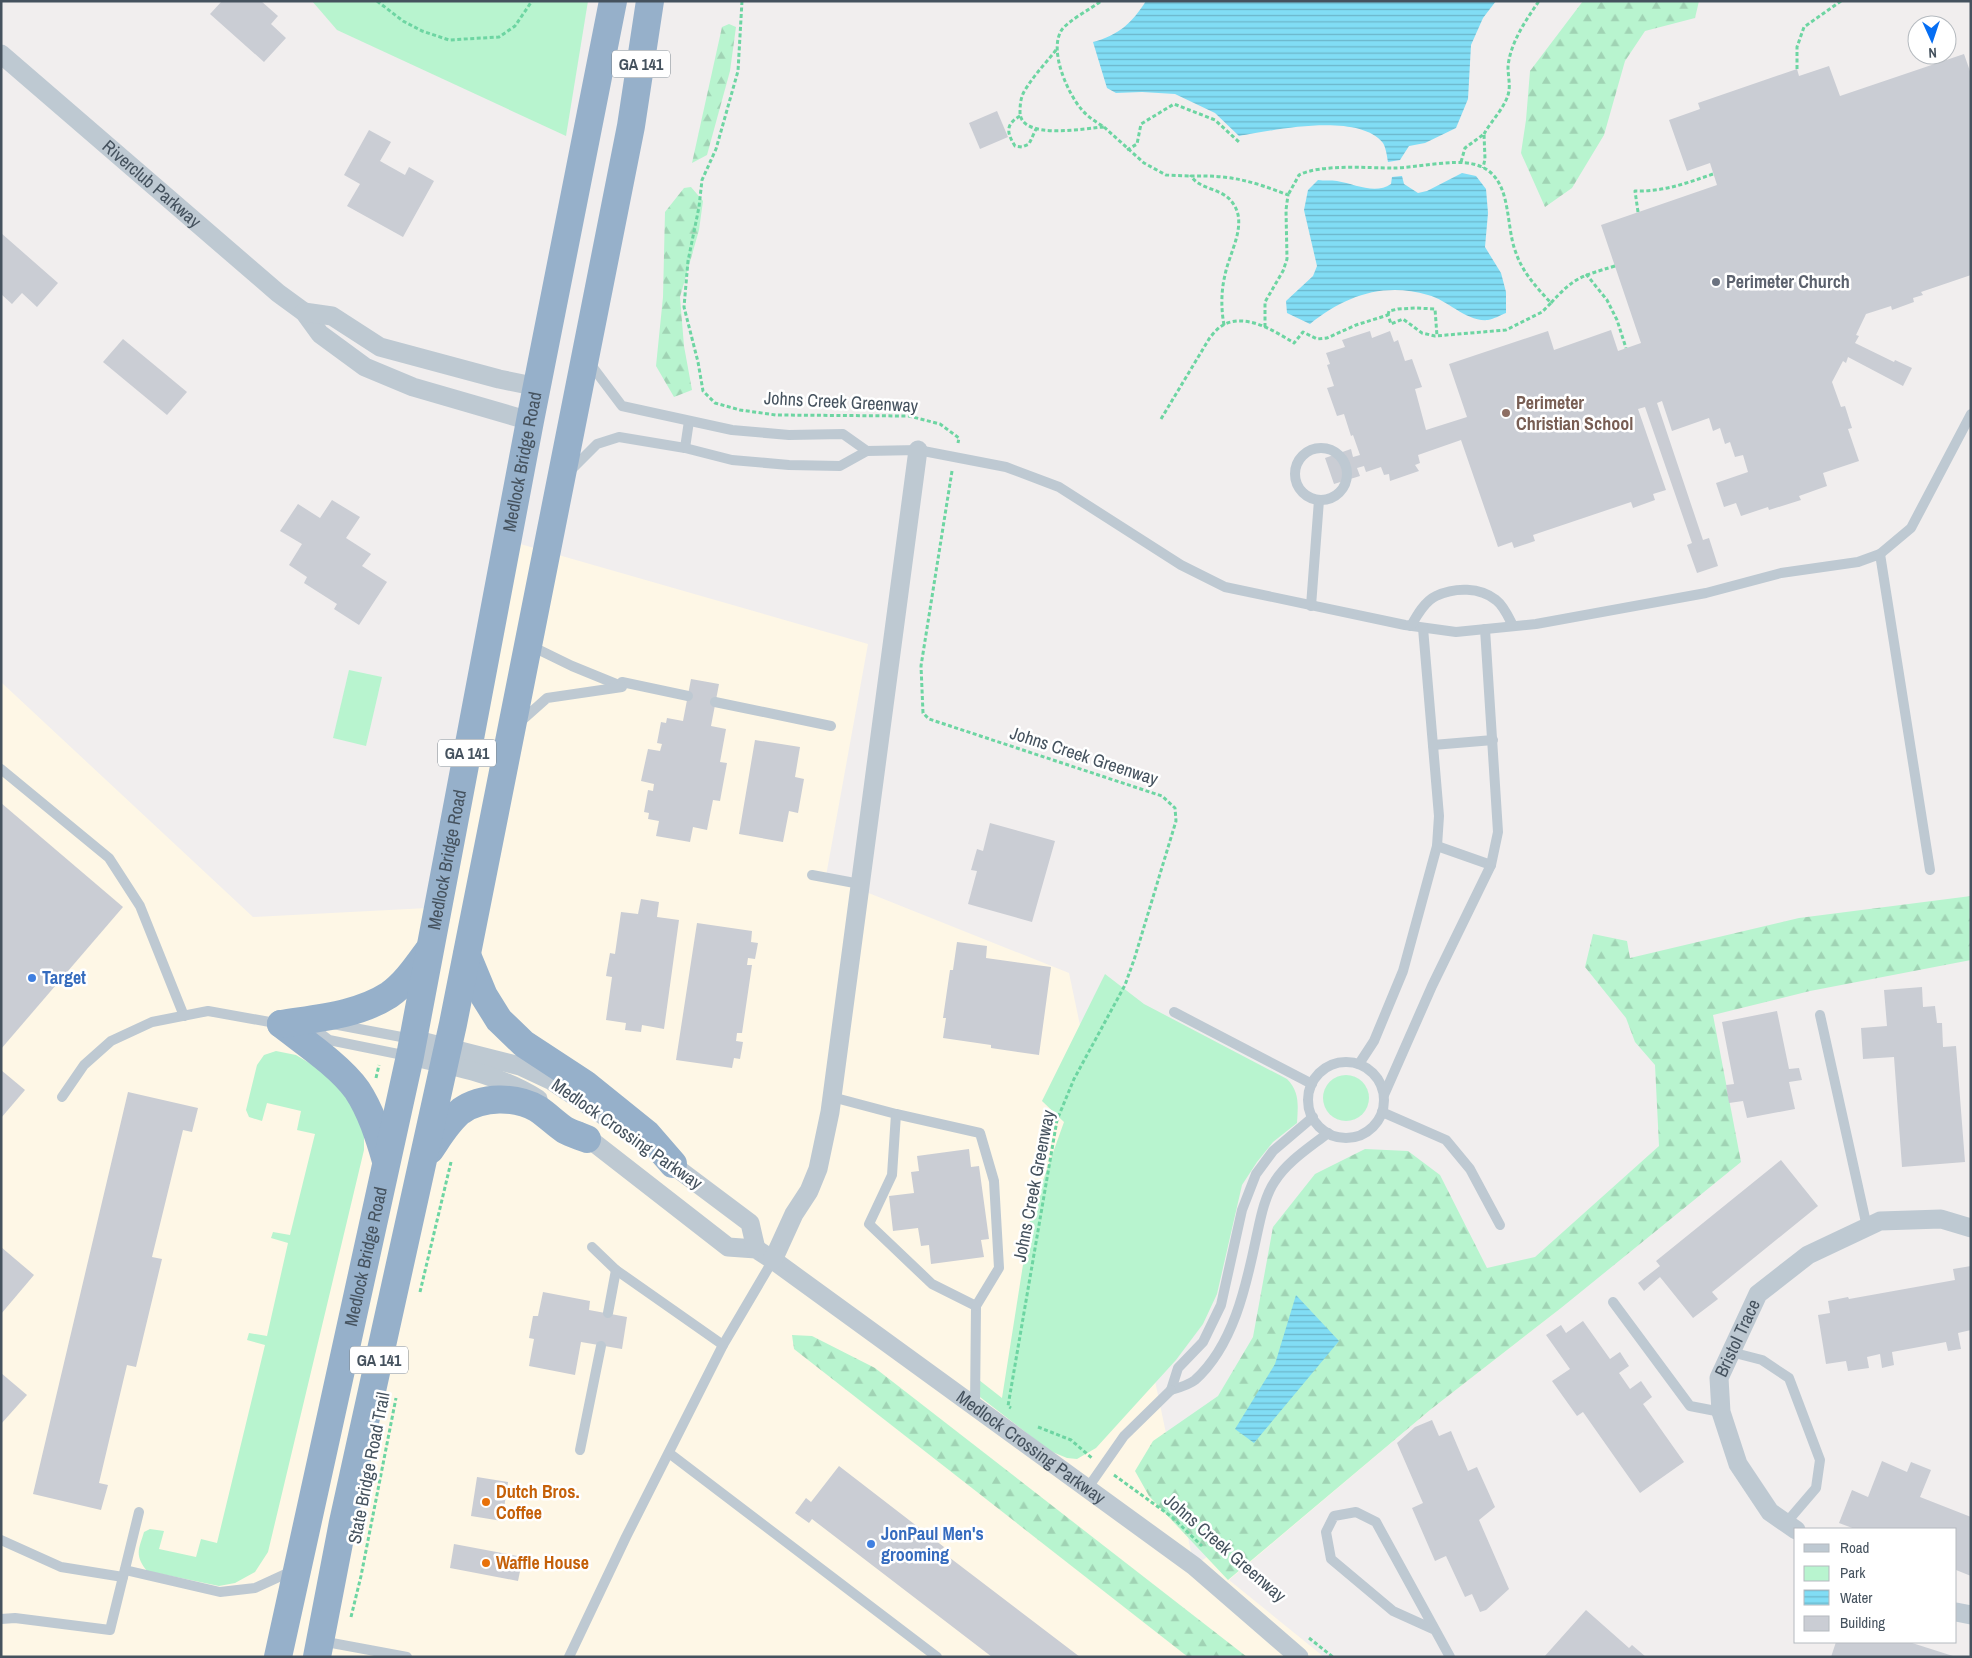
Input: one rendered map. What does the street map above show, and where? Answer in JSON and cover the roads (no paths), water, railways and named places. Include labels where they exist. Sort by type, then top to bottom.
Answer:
[{"type":"highway","name":"Medlock Bridge Road","points":[[278,1657],[411,1048],[530,421],[613,1]]},
{"type":"highway","name":"Medlock Bridge Road","points":[[327,1647],[343,1522],[424,1160],[467,955],[631,126],[650,1]]},
{"type":"highway","points":[[281,1024],[348,1013],[373,1003],[390,994],[410,976],[430,948]]},
{"type":"highway","points":[[467,955],[484,996],[499,1020],[524,1044],[585,1084],[647,1134],[673,1164]]},
{"type":"highway","points":[[281,1024],[331,1064],[356,1089],[378,1134],[386,1161]]},
{"type":"highway","points":[[424,1160],[442,1132],[462,1111],[473,1104],[499,1100],[513,1100],[525,1103],[537,1109],[566,1131],[587,1139]]},
{"type":"street","name":"Riverclub Parkway","points":[[1,54],[278,293],[304,312],[320,334],[365,367],[413,387],[530,421]]},
{"type":"street","name":"Riverclub Parkway","points":[[304,312],[332,316],[380,346],[499,379],[538,387]]},
{"type":"street","points":[[773,1260],[794,1214],[809,1191],[818,1169],[832,1097],[918,450]]},
{"type":"street","name":"Medlock Crossing Parkway","points":[[411,1048],[446,1056],[520,1066],[552,1081],[578,1097],[673,1164],[750,1223],[756,1249]]},
{"type":"street","name":"Medlock Crossing Parkway","points":[[446,1056],[477,1072],[512,1085],[549,1106],[587,1139],[728,1247],[756,1249],[773,1260],[1194,1566],[1298,1657]]},
{"type":"street","name":"Bristol Trace","points":[[1791,1527],[1770,1512],[1738,1464],[1721,1412],[1718,1378],[1758,1294],[1808,1255],[1880,1221],[1941,1219],[1971,1228]]},
{"type":"street","points":[[1957,1612],[1971,1615]]},
{"type":"lane","points":[[585,357],[622,406],[732,430],[779,434],[843,434],[867,451]]},
{"type":"lane","points":[[561,481],[597,444],[619,437],[685,448],[732,460],[789,465],[840,466],[867,451],[918,450],[1006,467],[1059,487],[1181,565],[1225,588],[1411,626],[1456,632],[1536,624],[1706,593],[1781,573],[1858,562],[1880,554],[1911,528],[1971,414]]},
{"type":"lane","points":[[685,448],[689,421]]},
{"type":"lane","points":[[1317,448],[1327,449],[1338,454],[1343,461],[1346,471],[1346,480],[1341,490],[1334,497],[1319,500],[1304,495],[1298,488],[1294,478],[1295,468],[1300,458],[1307,452],[1317,448]]},
{"type":"lane","points":[[1311,606],[1319,500]]},
{"type":"lane","points":[[1880,554],[1930,870]]},
{"type":"lane","points":[[1411,626],[1422,608],[1435,596],[1459,590],[1482,592],[1498,601],[1514,626]]},
{"type":"lane","points":[[1359,1064],[1374,1042],[1403,971],[1437,846],[1439,816],[1423,628]]},
{"type":"lane","points":[[1384,1095],[1424,1003],[1491,865],[1498,832],[1485,629]]},
{"type":"lane","points":[[512,732],[528,714],[547,698],[622,687],[529,645]]},
{"type":"lane","points":[[622,682],[688,696]]},
{"type":"lane","points":[[715,702],[830,726]]},
{"type":"lane","points":[[1433,745],[1492,740]]},
{"type":"lane","points":[[1,770],[110,858],[140,906],[184,1016]]},
{"type":"lane","points":[[1437,846],[1491,865]]},
{"type":"lane","points":[[812,875],[860,884]]},
{"type":"lane","points":[[62,1097],[84,1065],[111,1042],[152,1022],[208,1011],[316,1030],[329,1040],[411,1048]]},
{"type":"lane","points":[[1174,1012],[1312,1084]]},
{"type":"lane","points":[[1820,1016],[1867,1227]]},
{"type":"lane","points":[[316,1030],[331,1024],[411,1048]]},
{"type":"lane","points":[[1351,1062],[1359,1064],[1365,1066],[1376,1076],[1383,1089],[1384,1104],[1380,1118],[1370,1130],[1357,1136],[1342,1137],[1328,1133],[1316,1123],[1310,1110],[1308,1095],[1312,1084],[1322,1070],[1336,1063],[1351,1062]]},
{"type":"lane","points":[[832,1097],[980,1133],[994,1181],[999,1268],[976,1306],[975,1408]]},
{"type":"lane","points":[[1382,1112],[1446,1140],[1470,1168],[1500,1225]]},
{"type":"lane","points":[[896,1114],[892,1175],[869,1224],[932,1284],[976,1306]]},
{"type":"lane","points":[[1171,1390],[1178,1368],[1203,1342],[1221,1305],[1242,1210],[1256,1174],[1273,1151],[1313,1118]]},
{"type":"lane","points":[[1087,1489],[1124,1436],[1171,1390],[1194,1381],[1217,1353],[1238,1313],[1262,1213],[1274,1182],[1294,1160],[1328,1133]]},
{"type":"lane","points":[[592,1248],[616,1270],[723,1345]]},
{"type":"lane","points":[[569,1657],[626,1537],[723,1345],[773,1260]]},
{"type":"lane","points":[[608,1313],[616,1270]]},
{"type":"lane","points":[[1613,1302],[1690,1406],[1721,1412]]},
{"type":"lane","points":[[580,1450],[601,1346]]},
{"type":"lane","points":[[1731,1352],[1762,1360],[1789,1378],[1820,1460],[1816,1488],[1791,1527]]},
{"type":"lane","points":[[669,1453],[937,1657]]},
{"type":"lane","points":[[1,1619],[15,1618],[110,1630],[139,1512]]},
{"type":"lane","points":[[1435,1630],[1393,1611],[1331,1558],[1326,1532],[1334,1516],[1356,1512],[1376,1522],[1450,1657]]},
{"type":"lane","points":[[1,1540],[61,1567],[124,1573],[220,1592],[255,1588],[296,1569]]},
{"type":"lane","points":[[327,1647],[407,1657]]},
{"type":"water","points":[[1146,1],[1496,1],[1483,18],[1471,45],[1468,99],[1456,128],[1425,143],[1409,146],[1400,160],[1388,162],[1383,143],[1371,134],[1355,128],[1336,126],[1293,127],[1239,136],[1215,113],[1175,94],[1116,93],[1107,88],[1093,42],[1118,32],[1130,22]]},
{"type":"water","points":[[1462,173],[1476,176],[1486,189],[1488,213],[1485,247],[1501,273],[1506,292],[1506,313],[1488,320],[1480,320],[1472,318],[1443,301],[1428,295],[1396,290],[1365,294],[1351,299],[1323,314],[1310,324],[1287,313],[1286,301],[1313,276],[1317,266],[1304,210],[1308,190],[1318,180],[1337,181],[1365,188],[1378,189],[1391,184],[1392,177],[1402,176],[1404,184],[1418,193],[1427,191]]},
{"type":"water","points":[[1296,1295],[1339,1341],[1254,1443],[1235,1429],[1275,1364]]},
{"type":"place","name":"Perimeter Church","points":[[1716,282]]},
{"type":"place","name":"Perimeter Christian School","points":[[1506,413]]},
{"type":"place","name":"Target","points":[[32,978]]},
{"type":"place","name":"Dutch Bros. Coffee","points":[[486,1502]]},
{"type":"place","name":"JonPaul Men's grooming","points":[[871,1544]]},
{"type":"place","name":"Waffle House","points":[[486,1563]]}]
